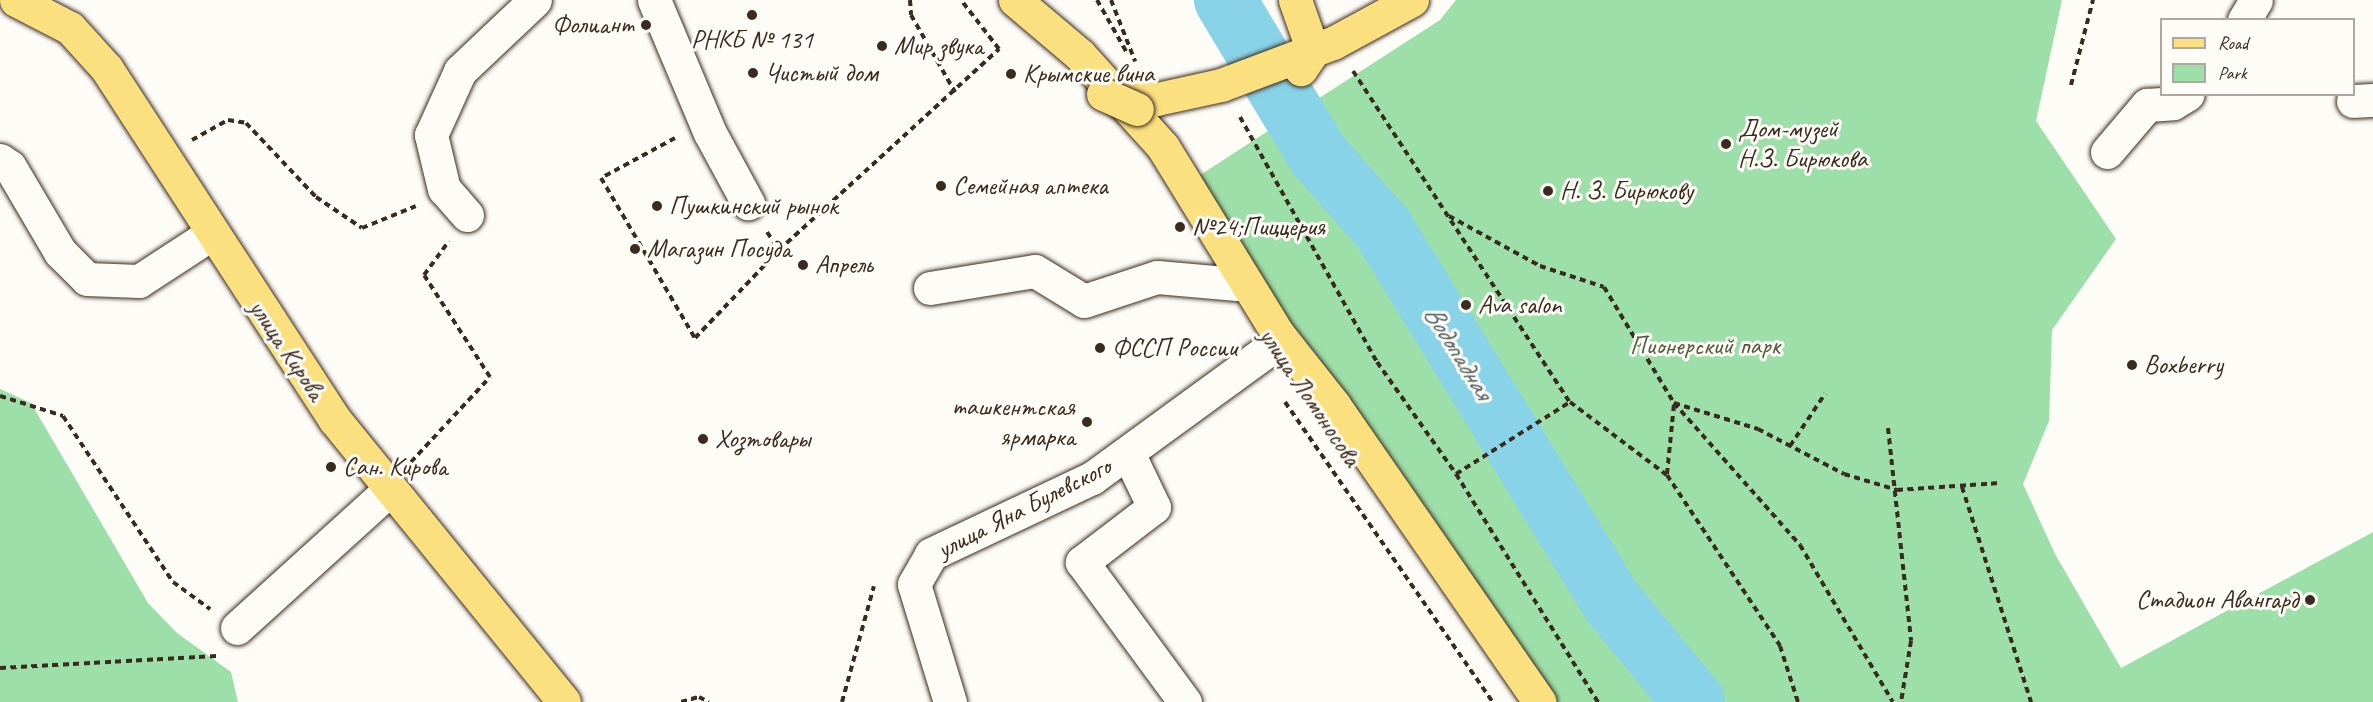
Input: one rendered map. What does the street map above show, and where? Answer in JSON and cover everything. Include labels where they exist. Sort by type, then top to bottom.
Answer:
[{"type":"main road","name":"улица Кирова","points":[[16,0],[70,28],[107,69],[211,234],[388,491],[564,702]]},
{"type":"main road","points":[[997,0],[1010,18],[1160,127],[1163,147]]},
{"type":"main road","points":[[1295,0],[1308,57]]},
{"type":"main road","points":[[1124,100],[1240,106],[1308,57],[1412,0]]},
{"type":"main road","points":[[1026,10],[1080,55],[1124,100],[1163,147],[1278,334],[1341,414],[1540,702]]},
{"type":"main road","points":[[1124,100],[1156,99],[1192,92],[1308,57]]},
{"type":"main road","name":"улица Ломоносова","points":[[1124,100],[1237,284],[1264,352],[1518,702]]},
{"type":"street","points":[[467,215],[444,189],[431,135],[460,71],[536,0]]},
{"type":"street","points":[[654,0],[705,122],[748,203]]},
{"type":"street","points":[[2245,18],[2256,0]]},
{"type":"street","points":[[2107,152],[2147,105],[2173,103],[2185,96]]},
{"type":"street","points":[[0,160],[10,166],[60,252],[87,279],[139,281],[211,234]]},
{"type":"street","points":[[930,288],[1035,271],[1084,301],[1157,277],[1237,284]]},
{"type":"street","name":"улица Яна Булевского","points":[[950,702],[914,584],[916,573],[931,554],[1042,504],[1128,453],[1264,352]]},
{"type":"street","points":[[1128,453],[1154,507],[1082,562],[1185,702]]},
{"type":"street","points":[[237,628],[388,491]]},
{"type":"path","points":[[910,0],[922,36],[955,92]]},
{"type":"path","points":[[705,122],[601,178],[695,338],[779,250],[955,92],[999,49],[961,0]]},
{"type":"path","points":[[1097,0],[1137,70],[1111,0]]},
{"type":"path","points":[[2071,85],[2093,0]]},
{"type":"path","points":[[1308,57],[1448,216],[1570,402],[1667,475],[1780,646],[1798,702]]},
{"type":"path","points":[[1240,106],[1377,362],[1456,474],[1598,702]]},
{"type":"path","points":[[189,142],[228,120],[246,123],[315,197],[362,228],[444,189]]},
{"type":"path","points":[[748,203],[779,250]]},
{"type":"path","points":[[388,491],[429,438],[490,377],[424,275],[467,215]]},
{"type":"path","points":[[1448,216],[1540,266],[1604,287],[1674,403],[1800,545],[1893,702]]},
{"type":"path","points":[[1264,352],[1493,702]]},
{"type":"path","points":[[1790,446],[1825,394]]},
{"type":"path","points":[[0,396],[63,416],[172,582],[237,628],[223,656],[0,668]]},
{"type":"path","points":[[1456,474],[1570,402]]},
{"type":"path","points":[[1674,403],[1758,429],[1844,474],[1897,490],[2000,483]]},
{"type":"path","points":[[1667,475],[1674,403]]},
{"type":"path","points":[[1888,428],[1897,490],[1911,641],[1901,702]]},
{"type":"path","points":[[1962,487],[2031,702]]},
{"type":"path","points":[[842,702],[874,586]]},
{"type":"path","points":[[681,702],[699,697],[709,702]]},
{"type":"green space","name":"Пионерский парк","points":[[1456,0],[2062,0],[2036,121],[2116,239],[2052,330],[2049,421],[2023,484],[2055,554],[2121,668],[2373,532],[2373,702],[1522,702],[1197,177],[1440,20]]},
{"type":"green space","points":[[0,389],[31,403],[148,603],[177,633],[231,672],[238,702],[0,702]]},
{"type":"waterway","name":"Водопадная","points":[[1225,0],[1318,155],[1382,227],[1612,602],[1694,702]]},
{"type":"place","name":"РНКБ № 131","points":[[752,15]]},
{"type":"place","name":"Фолиант","points":[[646,25]]},
{"type":"place","name":"Мир звука","points":[[882,46]]},
{"type":"place","name":"Чистый дом","points":[[753,73]]},
{"type":"place","name":"Крымские вина","points":[[1011,74]]},
{"type":"place","name":"Дом-музей Н.З. Бирюкова","points":[[1726,144]]},
{"type":"place","name":"Семейная аптека","points":[[941,186]]},
{"type":"place","name":"Н. З. Бирюкову","points":[[1548,191]]},
{"type":"place","name":"Пушкинский рынок","points":[[657,206]]},
{"type":"place","name":"№24;Пиццерия","points":[[1180,227]]},
{"type":"place","name":"Магазин Посуда","points":[[635,249]]},
{"type":"place","name":"Апрель","points":[[803,265]]},
{"type":"place","name":"Ava salon","points":[[1466,305]]},
{"type":"place","name":"ФССП России","points":[[1100,348]]},
{"type":"place","name":"Boxberry","points":[[2132,365]]},
{"type":"place","name":"ташкентская ярмарка","points":[[1087,422]]},
{"type":"place","name":"Хозтовары","points":[[703,439]]},
{"type":"place","name":"Сан. Кирова","points":[[331,467]]},
{"type":"place","name":"Стадион Авангард","points":[[2310,600]]}]
